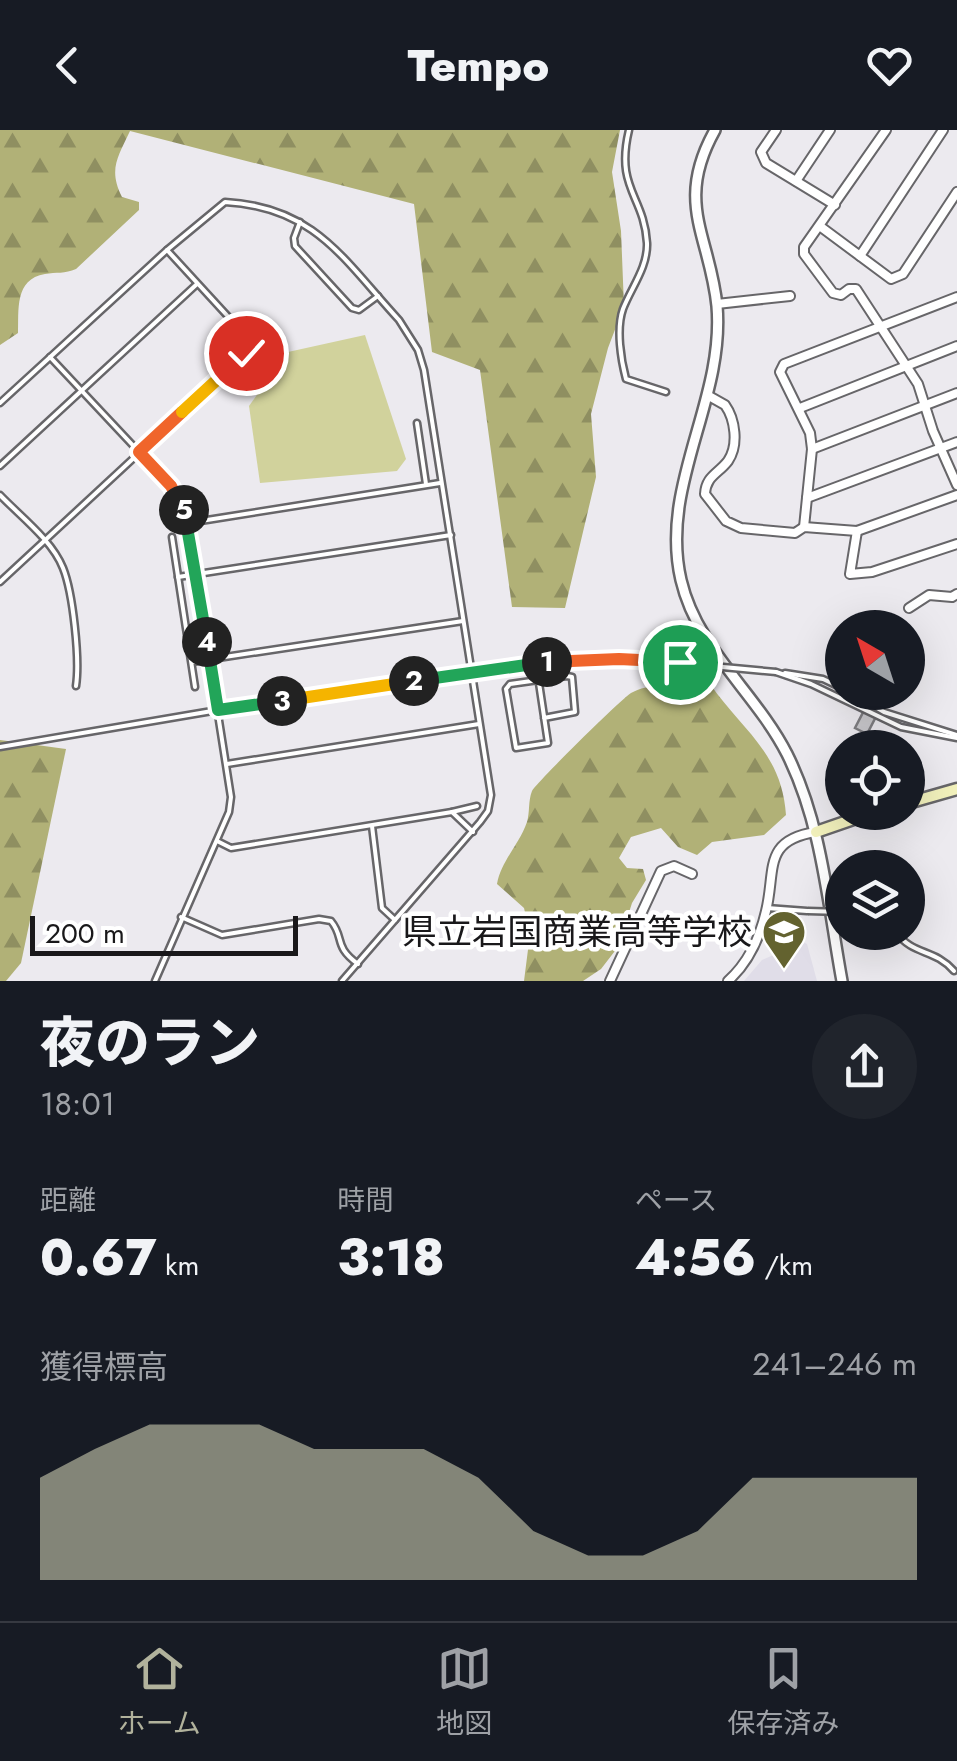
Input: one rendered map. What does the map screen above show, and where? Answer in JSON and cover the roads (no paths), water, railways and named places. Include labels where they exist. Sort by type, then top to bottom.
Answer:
[{"type":"main road","points":[[925,798],[957,789]]},
{"type":"main road","points":[[816,832],[825,829]]},
{"type":"street","points":[[715,130],[698,170],[695,194],[716,304],[716,340],[709,396],[678,506],[676,540],[688,601],[706,637],[782,745],[816,832],[842,981]]},
{"type":"street","points":[[776,130],[761,152],[766,162],[835,206]]},
{"type":"street","points":[[796,181],[830,130]]},
{"type":"street","points":[[886,130],[804,246],[804,254],[834,293],[841,295],[856,289],[881,326],[927,405],[957,485]]},
{"type":"street","points":[[860,256],[943,130]]},
{"type":"street","points":[[821,227],[891,278],[903,274],[956,197]]},
{"type":"street","points":[[716,304],[790,296]]},
{"type":"street","points":[[804,527],[812,449],[807,422],[780,372],[784,364],[957,296]]},
{"type":"street","points":[[800,408],[957,346]]},
{"type":"street","points":[[812,449],[957,393]]},
{"type":"street","points":[[709,396],[725,405],[734,431],[730,459],[708,481],[708,499],[726,521],[741,528],[795,533],[804,527],[857,531],[957,495]]},
{"type":"street","points":[[808,498],[957,442]]},
{"type":"street","points":[[857,531],[850,574],[887,568],[957,544]]},
{"type":"street","points":[[909,608],[929,596],[952,598],[957,594]]},
{"type":"street","points":[[728,981],[746,960],[767,908],[776,854],[785,842],[800,834],[816,832]]},
{"type":"street","points":[[610,981],[661,871],[674,866],[692,874]]},
{"type":"lane","points":[[630,130],[623,156],[625,175],[644,224],[648,248],[621,314],[621,362],[626,379],[666,392]]},
{"type":"lane","points":[[0,404],[167,250],[225,202],[300,220],[324,237],[399,320],[418,350],[491,795],[488,811],[473,832],[342,981]]},
{"type":"lane","points":[[300,220],[295,246],[352,308],[365,308],[378,296]]},
{"type":"lane","points":[[0,582],[246,353],[250,345],[245,334],[167,250]]},
{"type":"lane","points":[[0,466],[197,284]]},
{"type":"lane","points":[[50,357],[171,486],[188,523],[231,797],[229,812],[155,981]]},
{"type":"lane","points":[[417,423],[426,484]]},
{"type":"lane","points":[[188,523],[442,483]]},
{"type":"lane","points":[[0,495],[64,568],[79,665],[76,686]]},
{"type":"lane","points":[[178,578],[451,535]]},
{"type":"lane","points":[[172,537],[195,686]]},
{"type":"lane","points":[[192,662],[463,621]]},
{"type":"lane","points":[[0,747],[218,710],[536,664],[619,659],[680,662],[825,680]]},
{"type":"lane","points":[[536,664],[538,680],[544,718],[548,743],[516,748],[506,688],[510,684],[538,680],[567,676],[572,678],[575,712],[544,718]]},
{"type":"lane","points":[[776,672],[811,684],[901,727],[957,736]]},
{"type":"lane","points":[[881,710],[957,736]]},
{"type":"lane","points":[[227,764],[480,724]]},
{"type":"lane","points":[[217,841],[231,848],[477,806]]},
{"type":"lane","points":[[452,812],[473,832]]},
{"type":"lane","points":[[372,826],[382,908],[395,920]]},
{"type":"lane","points":[[767,908],[825,912]]},
{"type":"lane","points":[[182,917],[222,935],[331,920],[339,946],[358,964]]},
{"type":"lane","points":[[923,950],[936,954],[954,970]]},
{"type":"place","name":"県立岩国商業高等学校","points":[[784,970]]}]
